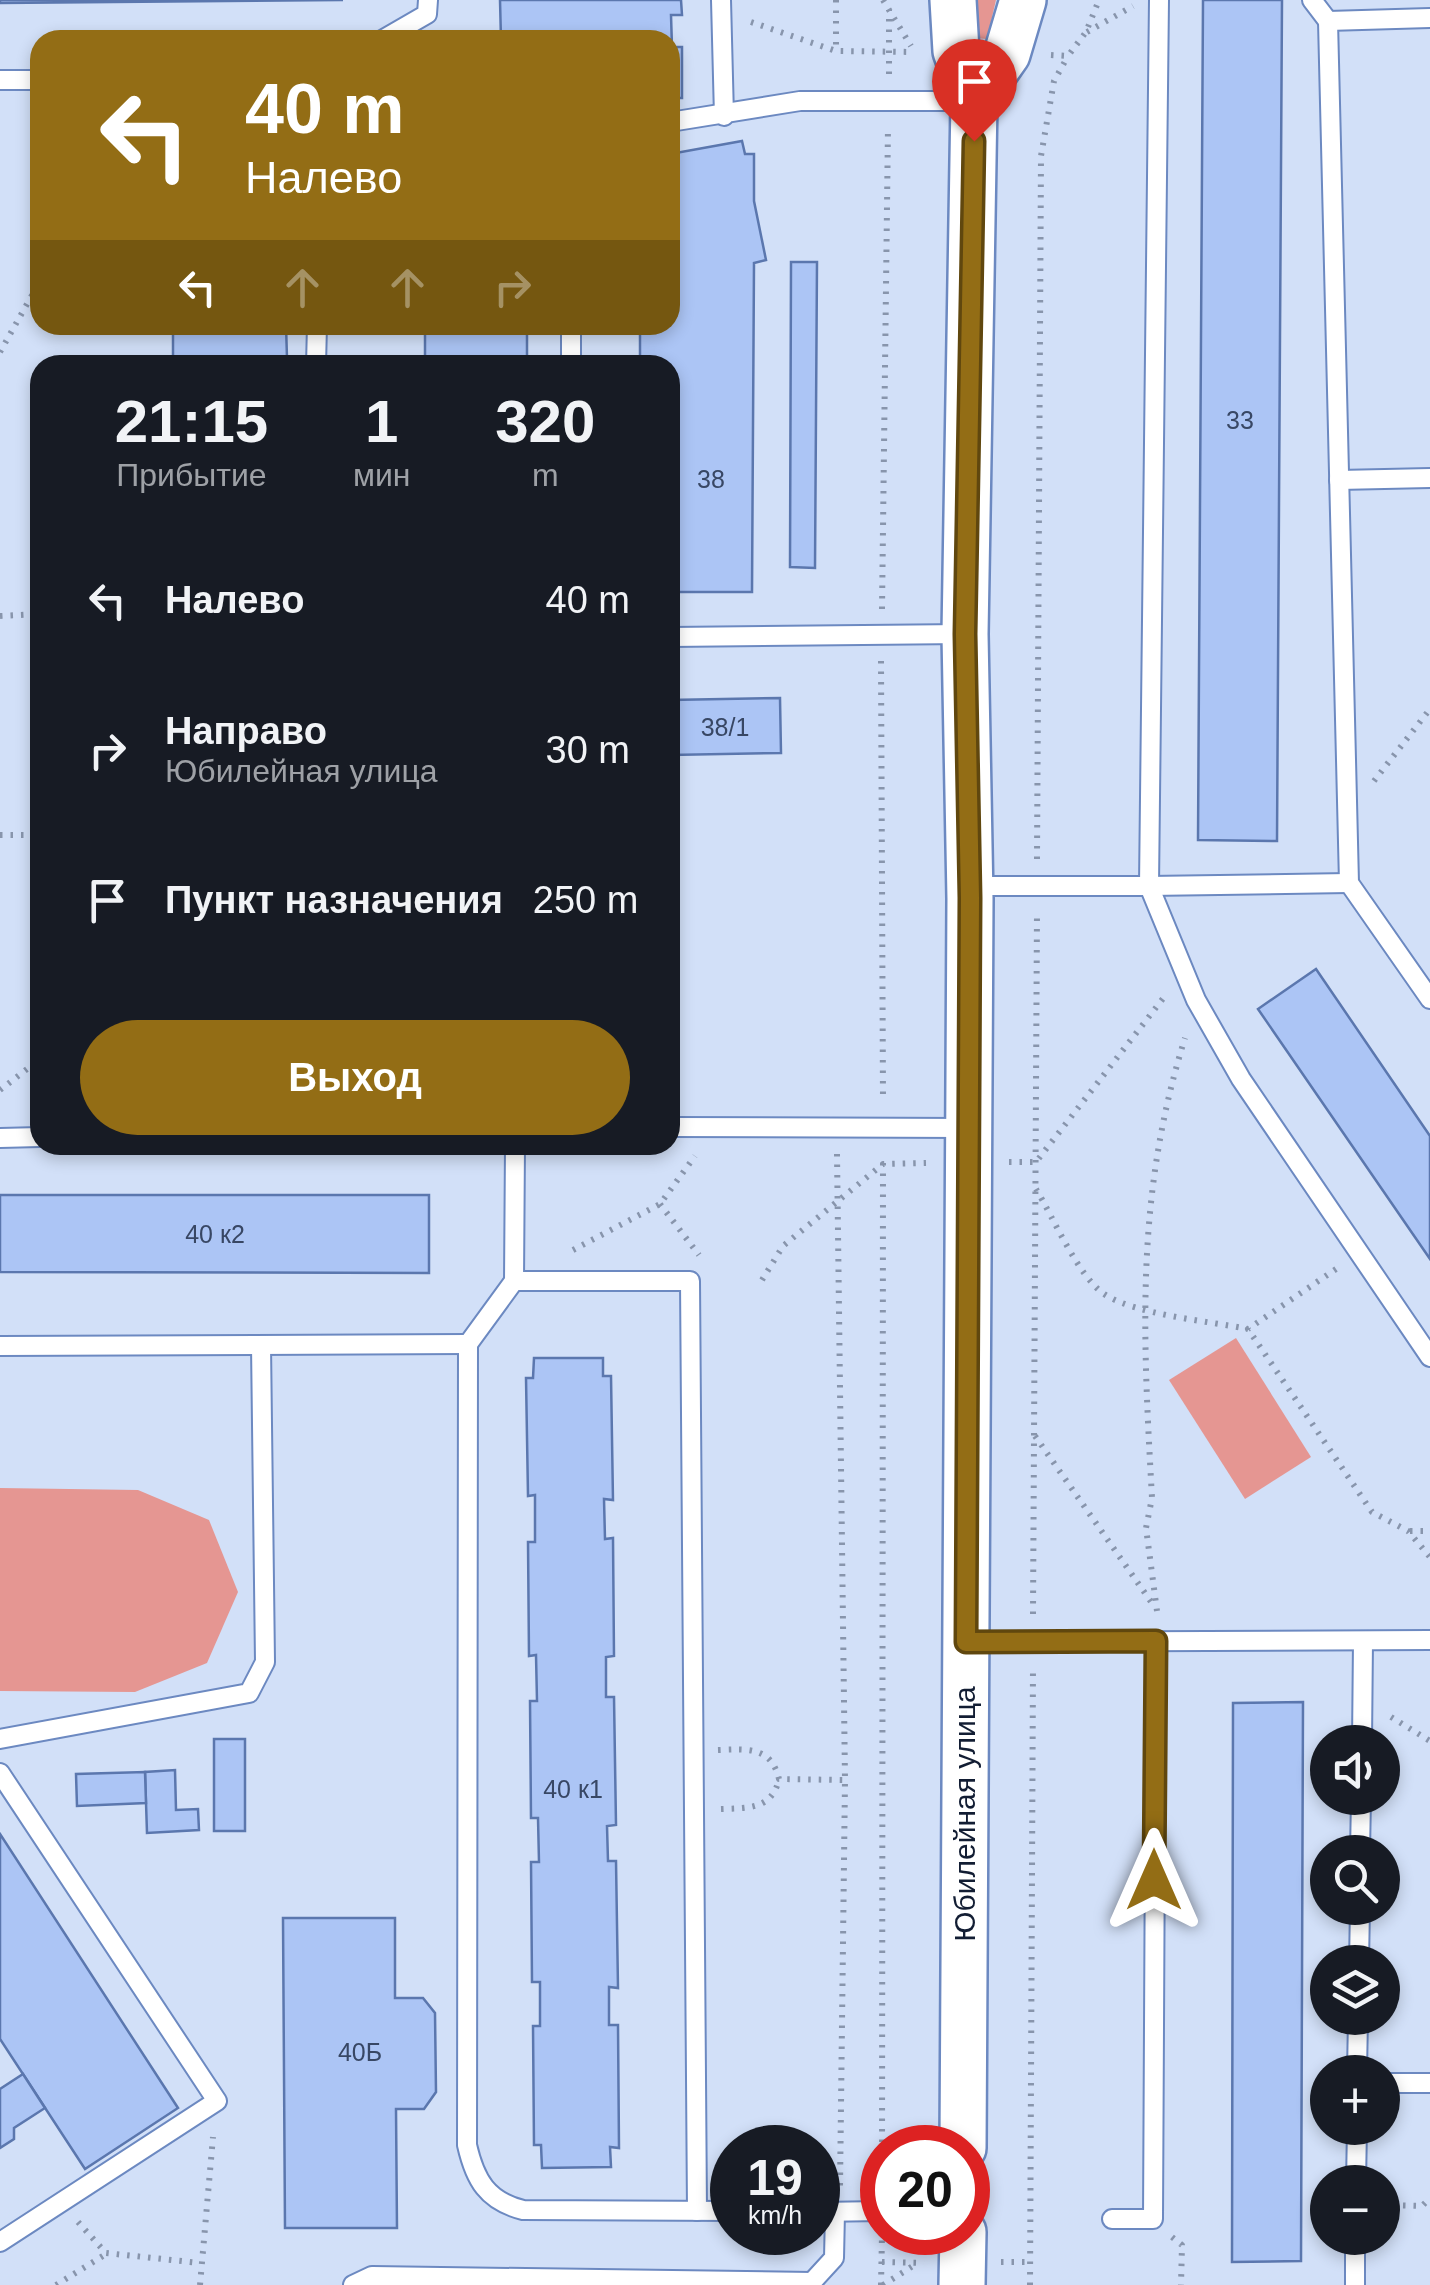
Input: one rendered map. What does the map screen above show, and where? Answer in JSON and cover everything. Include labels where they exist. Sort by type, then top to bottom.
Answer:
[{"type":"street","name":"Юбилейная улица","points":[[953,0],[956,52],[974,101],[965,634],[970,886],[963,2125]]},
{"type":"street","points":[[974,101],[1006,54],[1022,0]]},
{"type":"street","points":[[962,2285],[963,2255]]},
{"type":"lane","points":[[399,30],[427,14],[428,0]]},
{"type":"lane","points":[[721,0],[724,116]]},
{"type":"lane","points":[[1159,0],[1149,886],[1196,1000],[1241,1079],[1430,1357]]},
{"type":"lane","points":[[1312,0],[1328,21],[1349,883],[1430,999]]},
{"type":"lane","points":[[1328,21],[1430,18]]},
{"type":"lane","points":[[0,80],[30,80]]},
{"type":"lane","points":[[680,121],[800,101],[974,101]]},
{"type":"lane","points":[[1338,480],[1430,478]]},
{"type":"lane","points":[[680,637],[965,634]]},
{"type":"lane","points":[[970,886],[1349,883]]},
{"type":"lane","points":[[680,1127],[837,1128],[969,1146]]},
{"type":"lane","points":[[0,1138],[30,1137]]},
{"type":"lane","points":[[515,1155],[514,1281],[468,1344],[467,2145],[472,2166],[488,2195],[523,2210],[710,2211]]},
{"type":"lane","points":[[514,1281],[690,1280],[697,2211]]},
{"type":"lane","points":[[0,1346],[468,1344]]},
{"type":"lane","points":[[0,1739],[249,1693],[265,1662],[260,1345]]},
{"type":"lane","points":[[966,1642],[1430,1640]]},
{"type":"lane","points":[[1112,2219],[1152,2220],[1156,1641]]},
{"type":"lane","points":[[1362,1725],[1363,1641]]},
{"type":"lane","points":[[0,1773],[217,2100],[0,2242]]},
{"type":"lane","points":[[1400,2083],[1430,2083]]},
{"type":"lane","points":[[353,2285],[372,2276],[788,2284],[812,2282],[833,2255]]},
{"type":"lane","points":[[1355,2255],[1355,2285]]},
{"type":"path","points":[[836,0],[836,51]]},
{"type":"path","points":[[883,0],[915,52]]},
{"type":"path","points":[[1086,32],[1143,0]]},
{"type":"path","points":[[1030,2285],[1041,156],[1054,81],[1068,56]]},
{"type":"path","points":[[0,352],[30,299]]},
{"type":"path","points":[[0,616],[30,614]]},
{"type":"path","points":[[1346,817],[1430,709]]},
{"type":"path","points":[[0,835],[30,835]]},
{"type":"path","points":[[1036,1162],[1185,971]]},
{"type":"path","points":[[1156,1641],[1157,1611],[1146,1528],[1152,1498],[1142,1307],[1147,1230],[1165,1100],[1196,1000]]},
{"type":"path","points":[[0,1090],[30,1068]]},
{"type":"path","points":[[514,1281],[660,1204],[717,1127]]},
{"type":"path","points":[[837,1128],[845,1780],[840,2182]]},
{"type":"path","points":[[762,1280],[783,1246],[838,1196],[883,1164],[969,1146],[1036,1162]]},
{"type":"path","points":[[1035,1187],[1090,1280],[1105,1295],[1142,1307],[1248,1329],[1372,1512],[1408,1530],[1430,1532]]},
{"type":"path","points":[[660,1204],[707,1265]]},
{"type":"path","points":[[1248,1329],[1359,1254]]},
{"type":"path","points":[[1034,1435],[1157,1611]]},
{"type":"path","points":[[1408,1530],[1430,1557]]},
{"type":"path","points":[[1362,1705],[1407,1723],[1430,1741]]},
{"type":"path","points":[[693,1751],[760,1751],[776,1768],[779,1779],[770,1800],[760,1806],[694,1809]]},
{"type":"path","points":[[779,1779],[845,1780]]},
{"type":"path","points":[[200,2285],[217,2100]]},
{"type":"path","points":[[1400,2205],[1422,2206],[1430,2198]]},
{"type":"path","points":[[60,2202],[106,2253]]},
{"type":"path","points":[[1152,2220],[1182,2245],[1181,2285]]},
{"type":"path","points":[[56,2285],[106,2253],[200,2263]]},
{"type":"path","points":[[884,2285],[918,2263]]},
{"type":"shaded area","points":[[973,0],[996,0],[987,39],[974,38]]},
{"type":"shaded area","points":[[1236,1338],[1311,1457],[1245,1499],[1169,1380]]},
{"type":"shaded area","points":[[0,1488],[138,1490],[209,1520],[238,1592],[207,1663],[135,1692],[0,1691]]},
{"type":"building","points":[[0,0],[343,0],[0,3]]},
{"type":"building","points":[[500,0],[681,0],[682,15],[671,15],[671,30],[501,30]]},
{"type":"building","points":[[1203,0],[1282,0],[1277,841],[1198,840]]},
{"type":"building","points":[[680,47],[682,47],[680,98]]},
{"type":"building","points":[[742,141],[745,154],[754,154],[754,201],[766,260],[754,263],[752,592],[680,592],[680,355],[640,355],[640,335],[680,335],[680,152]]},
{"type":"building","points":[[791,262],[817,262],[815,568],[790,567]]},
{"type":"building","points":[[173,335],[286,335],[287,355],[173,355]]},
{"type":"building","points":[[425,335],[527,335],[527,355],[425,355]]},
{"type":"building","points":[[780,698],[781,753],[680,755],[680,700]]},
{"type":"building","points":[[1316,969],[1430,1136],[1430,1259],[1258,1009]]},
{"type":"building","points":[[0,1195],[429,1195],[429,1273],[0,1272]]},
{"type":"building","points":[[534,1358],[603,1358],[603,1376],[611,1376],[613,1500],[604,1499],[605,1539],[613,1538],[614,1656],[606,1657],[606,1697],[614,1697],[616,1825],[607,1826],[608,1861],[616,1861],[618,1988],[609,1987],[609,2025],[618,2025],[619,2148],[610,2147],[611,2167],[542,2168],[541,2145],[534,2145],[533,2026],[540,2026],[540,1982],[532,1982],[531,1862],[539,1862],[538,1818],[531,1818],[530,1701],[537,1701],[536,1655],[529,1656],[528,1542],[535,1542],[535,1495],[528,1496],[526,1378],[533,1378]]},
{"type":"building","points":[[1303,1702],[1301,2261],[1232,2262],[1233,1703]]},
{"type":"building","points":[[214,1739],[245,1739],[245,1831],[214,1831]]},
{"type":"building","points":[[175,1770],[176,1810],[198,1809],[199,1830],[147,1833],[145,1772]]},
{"type":"building","points":[[145,1772],[146,1803],[77,1806],[76,1774]]},
{"type":"building","points":[[0,1834],[178,2108],[85,2169],[0,2039]]},
{"type":"building","points":[[283,1918],[395,1918],[395,1998],[423,1998],[435,2013],[436,2092],[424,2109],[396,2109],[397,2228],[285,2228]]},
{"type":"building","points":[[23,2074],[45,2108],[14,2128],[14,2139],[0,2148],[0,2089]]},
{"type":"route","points":[[974,141],[965,634],[970,898],[966,1642],[1156,1641],[1154,1880]]}]
